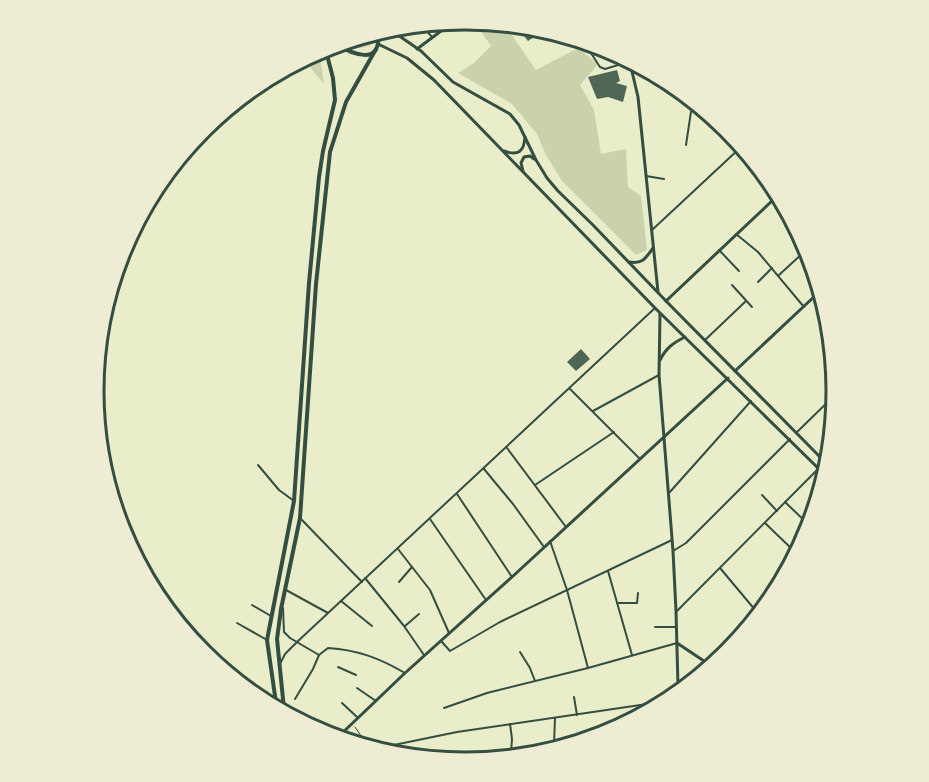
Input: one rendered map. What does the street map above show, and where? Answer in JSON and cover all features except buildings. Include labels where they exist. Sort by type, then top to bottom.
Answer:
[{"type":"main road","points":[[283,704],[277,639],[300,518],[316,284],[330,152],[346,102],[376,49],[378,40]]},
{"type":"main road","points":[[346,50],[358,55],[368,54],[376,49]]},
{"type":"main road","points":[[275,698],[267,640],[294,501],[309,283],[319,177],[335,100],[328,56]]},
{"type":"street","points":[[417,49],[440,31]]},
{"type":"street","points":[[428,32],[432,37]]},
{"type":"street","points":[[399,36],[453,82],[510,114],[525,134],[536,160],[558,192],[820,457]]},
{"type":"street","points":[[378,44],[407,58],[434,80],[660,313],[818,467]]},
{"type":"street","points":[[591,52],[600,67],[605,69],[620,65]]},
{"type":"street","points":[[631,71],[638,97],[658,293]]},
{"type":"street","points":[[686,145],[691,111]]},
{"type":"street","points":[[502,151],[516,154],[524,143],[525,134]]},
{"type":"street","points":[[652,230],[735,152]]},
{"type":"street","points":[[524,172],[521,163],[524,157],[530,156],[536,160]]},
{"type":"street","points":[[646,176],[664,179]]},
{"type":"street","points":[[666,301],[771,201]]},
{"type":"street","points":[[736,234],[758,252],[804,307]]},
{"type":"street","points":[[629,262],[643,261],[654,248]]},
{"type":"street","points":[[719,250],[739,271]]},
{"type":"street","points":[[779,275],[799,256]]},
{"type":"street","points":[[758,282],[772,268]]},
{"type":"street","points":[[732,285],[752,307]]},
{"type":"street","points":[[735,371],[813,299]]},
{"type":"street","points":[[705,340],[746,301]]},
{"type":"street","points":[[279,666],[285,654],[297,642],[656,308]]},
{"type":"street","points":[[660,313],[659,375],[673,551],[678,681]]},
{"type":"street","points":[[659,362],[668,347],[686,337]]},
{"type":"street","points":[[593,411],[659,375]]},
{"type":"street","points":[[344,732],[728,378]]},
{"type":"street","points":[[570,389],[640,459]]},
{"type":"street","points":[[669,493],[751,401]]},
{"type":"street","points":[[796,433],[825,404]]},
{"type":"street","points":[[534,485],[614,432]]},
{"type":"street","points":[[673,551],[686,543],[790,439]]},
{"type":"street","points":[[507,448],[566,527]]},
{"type":"street","points":[[258,465],[279,490],[294,501]]},
{"type":"street","points":[[484,469],[544,547]]},
{"type":"street","points":[[676,611],[816,473]]},
{"type":"street","points":[[457,494],[512,577]]},
{"type":"street","points":[[762,495],[777,511]]},
{"type":"street","points":[[785,502],[802,518]]},
{"type":"street","points":[[300,518],[362,582]]},
{"type":"street","points":[[430,519],[486,600]]},
{"type":"street","points":[[765,523],[790,547]]},
{"type":"street","points":[[441,641],[450,651],[500,622],[672,540]]},
{"type":"street","points":[[550,541],[567,590],[588,668]]},
{"type":"street","points":[[398,549],[430,590],[449,633]]},
{"type":"street","points":[[399,582],[412,567]]},
{"type":"street","points":[[720,568],[753,608]]},
{"type":"street","points":[[608,571],[632,656]]},
{"type":"street","points":[[365,579],[404,626],[424,656]]},
{"type":"street","points":[[285,589],[328,614]]},
{"type":"street","points":[[617,603],[637,603],[638,593]]},
{"type":"street","points":[[341,601],[372,626]]},
{"type":"street","points":[[283,603],[284,632],[319,655]]},
{"type":"street","points":[[252,604],[271,616]]},
{"type":"street","points":[[404,626],[419,614]]},
{"type":"street","points":[[237,623],[267,640]]},
{"type":"street","points":[[655,627],[676,627]]},
{"type":"street","points":[[444,708],[487,693],[677,643],[704,661]]},
{"type":"street","points":[[295,699],[319,655],[328,648],[368,654],[405,673]]},
{"type":"street","points":[[520,652],[535,681]]},
{"type":"street","points":[[338,667],[356,675]]},
{"type":"street","points":[[357,688],[376,701]]},
{"type":"street","points":[[574,697],[577,715]]},
{"type":"street","points":[[342,703],[358,718]]},
{"type":"street","points":[[394,745],[457,732],[644,704]]},
{"type":"street","points":[[554,741],[555,718]]},
{"type":"street","points":[[510,724],[511,749]]},
{"type":"path","points":[[353,723],[362,737]]},
{"type":"green space","points":[[481,31],[510,33],[536,70],[578,48],[598,64],[580,85],[594,110],[601,154],[626,149],[628,187],[641,196],[647,250],[635,254],[562,181],[546,155],[537,134],[512,104],[458,73],[474,63],[491,46]]},
{"type":"green space","points":[[371,42],[371,45],[364,48],[355,47]]},
{"type":"green space","points":[[320,60],[324,84],[308,65]]}]
